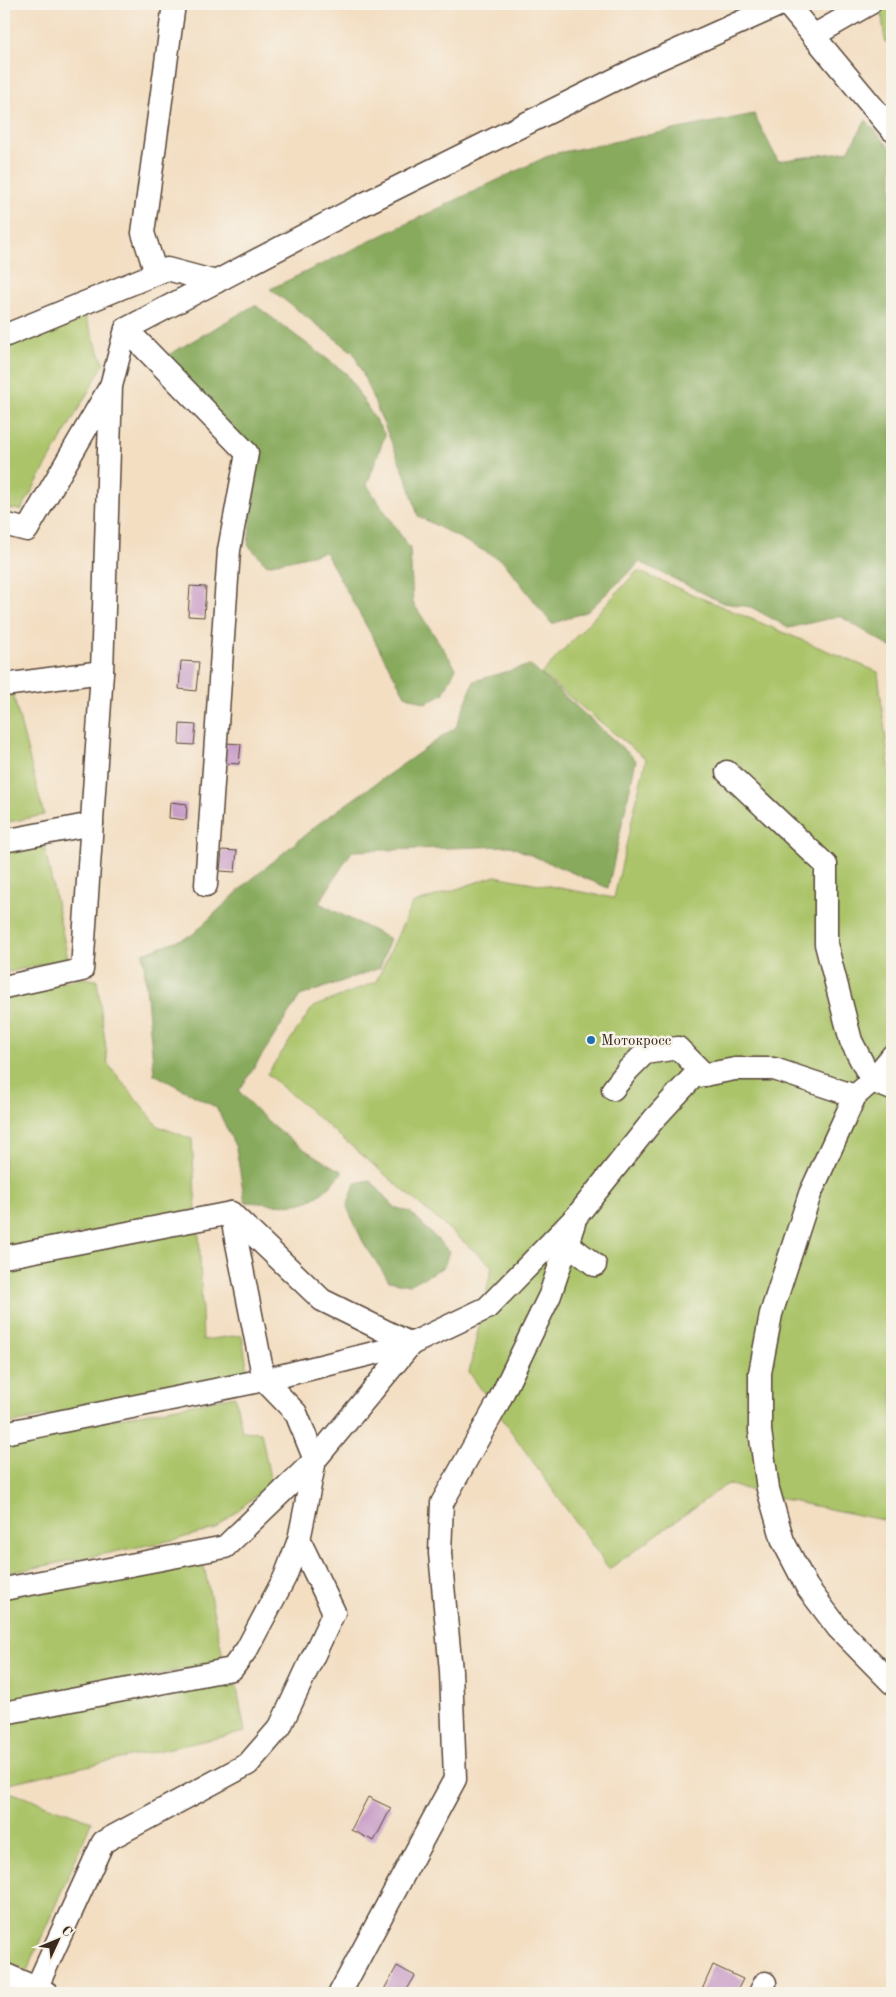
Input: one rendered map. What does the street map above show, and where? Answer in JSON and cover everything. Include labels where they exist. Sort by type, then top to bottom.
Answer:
[{"type":"street","points":[[156,273],[143,233],[174,4]]},
{"type":"street","points":[[4,987],[82,970],[102,672],[111,386],[126,329],[358,206],[619,78],[781,4]]},
{"type":"street","points":[[787,4],[892,130]]},
{"type":"street","points":[[814,36],[869,4]]},
{"type":"street","points":[[4,336],[167,268],[216,282]]},
{"type":"street","points":[[126,329],[247,453],[228,550],[206,884]]},
{"type":"street","points":[[4,524],[27,530],[111,386]]},
{"type":"street","points":[[4,685],[102,672]]},
{"type":"street","points":[[727,772],[826,865],[826,944],[851,1041],[882,1085]]},
{"type":"street","points":[[4,841],[92,824]]},
{"type":"street","points":[[614,1089],[628,1070],[645,1053],[678,1048],[705,1074]]},
{"type":"street","points":[[4,1433],[264,1380],[411,1344],[487,1308],[576,1218],[654,1119],[693,1077],[735,1070],[774,1069],[855,1096],[882,1085],[892,1056]]},
{"type":"street","points":[[855,1096],[810,1194],[771,1314],[760,1373],[760,1431],[768,1489],[783,1541],[799,1572],[807,1587],[838,1628],[892,1683]]},
{"type":"street","points":[[231,1213],[322,1300],[411,1344]]},
{"type":"street","points":[[4,1258],[231,1213]]},
{"type":"street","points":[[4,1713],[232,1669],[247,1649],[281,1585],[299,1540],[315,1460],[296,1413],[264,1380],[231,1213]]},
{"type":"street","points":[[340,1993],[455,1779],[451,1671],[440,1553],[442,1503],[497,1405],[550,1296],[576,1218]]},
{"type":"street","points":[[568,1244],[595,1265]]},
{"type":"street","points":[[4,1589],[225,1546],[315,1460],[411,1344]]},
{"type":"street","points":[[4,1974],[39,1992],[103,1842],[248,1764],[280,1727],[334,1612],[299,1540]]},
{"type":"green space","points":[[885,4],[892,4],[892,42],[885,42],[881,7]]},
{"type":"green space","points":[[754,114],[778,161],[848,151],[866,120],[892,150],[892,648],[840,616],[789,628],[751,607],[723,603],[640,562],[588,611],[552,624],[503,561],[418,516],[408,482],[354,353],[270,289],[552,154]]},
{"type":"green space","points":[[255,305],[346,373],[385,435],[367,485],[410,549],[413,603],[456,668],[443,694],[425,703],[405,695],[325,552],[267,565],[248,545],[258,453],[163,358]]},
{"type":"green space","points":[[84,314],[104,364],[21,510],[4,508],[4,345]]},
{"type":"green space","name":"Мотокросс","points":[[637,571],[878,672],[890,774],[892,775],[892,1522],[791,1501],[727,1484],[609,1569],[469,1372],[492,1266],[267,1074],[313,1007],[376,982],[412,904],[495,876],[614,898],[646,759],[541,674]]},
{"type":"green space","points":[[530,665],[636,760],[608,888],[510,846],[352,851],[319,903],[390,939],[380,968],[300,996],[239,1091],[250,1104],[287,1137],[343,1172],[320,1194],[299,1204],[245,1202],[236,1148],[217,1108],[154,1074],[143,953],[192,935],[246,884],[318,824],[456,727],[474,681]]},
{"type":"green space","points":[[13,694],[44,815],[4,823],[4,695]]},
{"type":"green space","points":[[42,835],[68,959],[4,973],[4,842]]},
{"type":"green space","points":[[81,978],[97,980],[108,1064],[158,1126],[192,1139],[196,1211],[4,1249],[4,994]]},
{"type":"green space","points":[[370,1180],[394,1207],[410,1212],[449,1251],[444,1267],[409,1285],[389,1281],[363,1242],[347,1207],[355,1183]]},
{"type":"green space","points":[[199,1229],[203,1340],[242,1335],[248,1373],[4,1425],[4,1268]]},
{"type":"green space","points":[[235,1396],[242,1431],[261,1432],[271,1483],[215,1529],[178,1539],[4,1574],[4,1440]]},
{"type":"green space","points":[[202,1557],[224,1662],[4,1704],[4,1595]]},
{"type":"green space","points":[[235,1677],[245,1732],[4,1784],[4,1720]]},
{"type":"green space","points":[[4,1790],[92,1821],[27,1971],[4,1961]]},
{"type":"building","points":[[190,586],[206,587],[204,617],[188,616]]},
{"type":"building","points":[[181,661],[199,662],[196,691],[179,689]]},
{"type":"building","points":[[180,724],[196,725],[194,745],[179,744]]},
{"type":"building","points":[[225,743],[241,744],[239,764],[224,763]]},
{"type":"building","points":[[170,802],[187,804],[186,820],[169,818]]},
{"type":"building","points":[[222,850],[237,851],[235,872],[220,871]]},
{"type":"building","points":[[368,1797],[391,1808],[374,1841],[351,1830]]},
{"type":"building","points":[[713,1965],[743,1979],[736,1993],[701,1992]]},
{"type":"building","points":[[397,1966],[415,1976],[405,1993],[382,1993]]},
{"type":"place","name":"Мотокросс","points":[[591,1040]]}]
